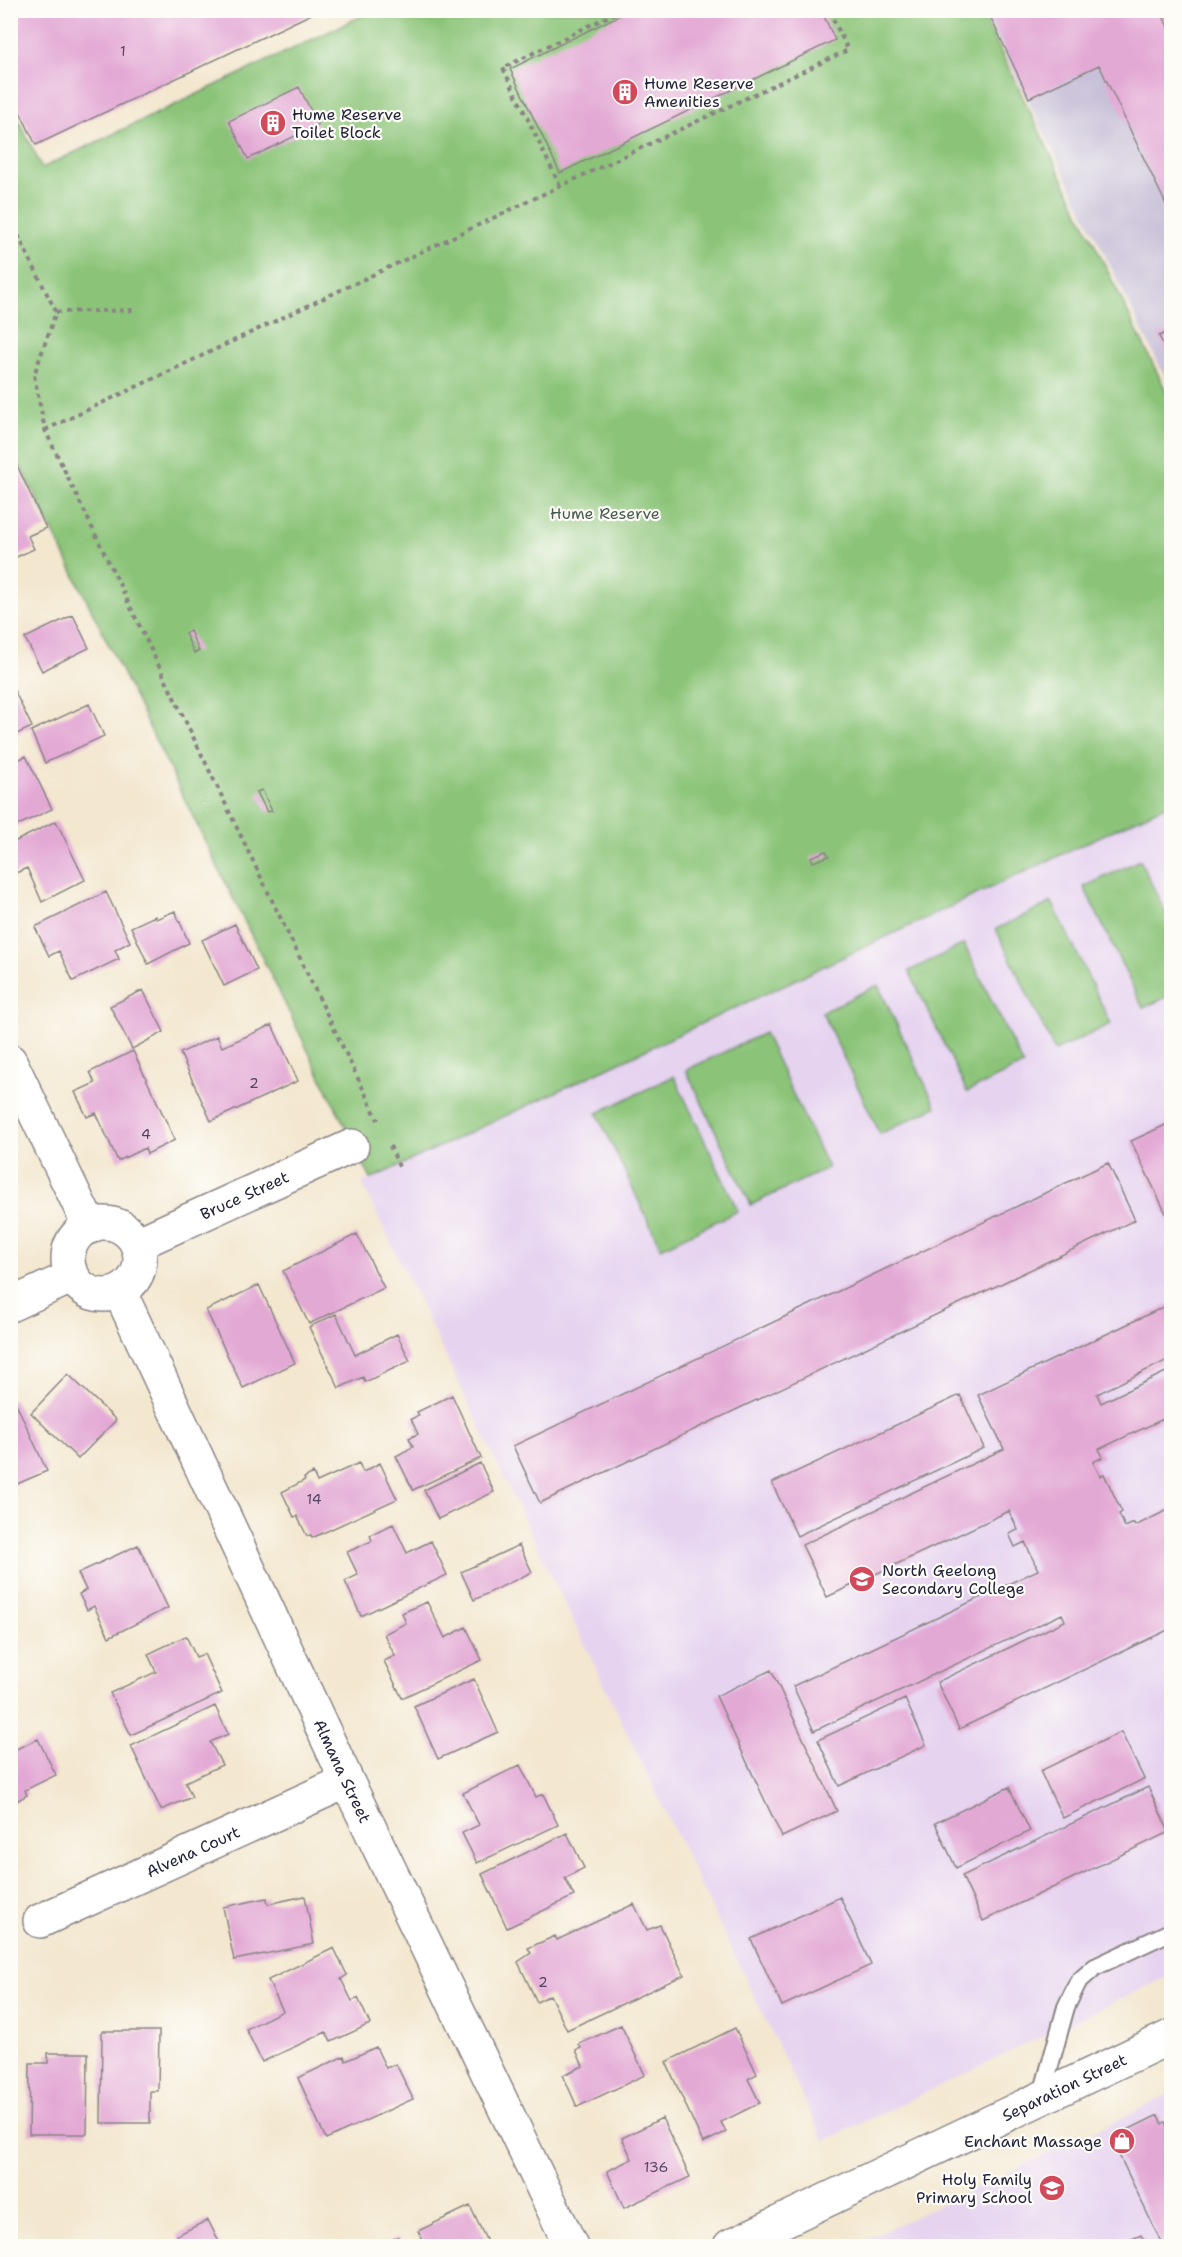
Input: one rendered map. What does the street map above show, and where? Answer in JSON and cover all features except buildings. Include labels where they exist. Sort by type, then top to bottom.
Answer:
[{"type":"street","points":[[10,1061],[90,1227]]},
{"type":"street","name":"Bruce Street","points":[[137,1244],[352,1146]]},
{"type":"street","points":[[111,1224],[122,1228],[137,1244],[140,1265],[130,1285],[120,1292],[110,1295],[88,1292],[73,1276],[69,1265],[73,1242],[80,1233],[90,1227],[111,1224]]},
{"type":"street","points":[[10,1305],[73,1276]]},
{"type":"street","name":"Almana Street","points":[[120,1292],[347,1781],[571,2247]]},
{"type":"street","name":"Alvena Court","points":[[40,1921],[347,1781]]},
{"type":"street","name":"Separation Street","points":[[730,2247],[1172,2036]]},
{"type":"lane","points":[[1041,2099],[1066,2007],[1078,1982],[1095,1967],[1172,1931]]},
{"type":"path","points":[[560,186],[503,68],[621,10]]},
{"type":"path","points":[[45,430],[848,50],[829,10]]},
{"type":"path","points":[[10,219],[56,312],[33,375],[45,430],[383,1130]]},
{"type":"path","points":[[56,312],[136,310]]},
{"type":"path","points":[[387,1140],[400,1169]]},
{"type":"shaded area","points":[[984,11],[1171,11],[1171,389]]},
{"type":"shaded area","name":"North Geelong Secondary College","points":[[1171,797],[1171,1975],[824,2141],[362,1183]]},
{"type":"shaded area","name":"Holy Family Primary School","points":[[1171,2093],[1171,2246],[853,2246],[1100,2129]]},
{"type":"green space","name":"Hume Reserve","points":[[372,11],[981,11],[1171,401],[1171,803],[371,1179],[11,446],[10,102],[42,168]]},
{"type":"green space","points":[[1140,860],[1171,924],[1171,995],[1143,1008],[1084,887]]},
{"type":"green space","points":[[1052,902],[1111,1024],[1055,1051],[996,929]]},
{"type":"green space","points":[[964,944],[1023,1065],[967,1092],[909,971]]},
{"type":"green space","points":[[878,985],[936,1107],[880,1134],[822,1012]]},
{"type":"green space","points":[[764,1033],[828,1168],[751,1205],[686,1070]]},
{"type":"green space","points":[[674,1076],[738,1211],[661,1248],[597,1113]]},
{"type":"place","name":"Hume Reserve Amenities","points":[[625,92]]},
{"type":"place","name":"Hume Reserve Toilet Block","points":[[273,123]]},
{"type":"place","name":"North Geelong Secondary College","points":[[862,1579]]},
{"type":"place","name":"Enchant Massage","points":[[1122,2141]]},
{"type":"place","name":"Holy Family Primary School","points":[[1052,2188]]}]
